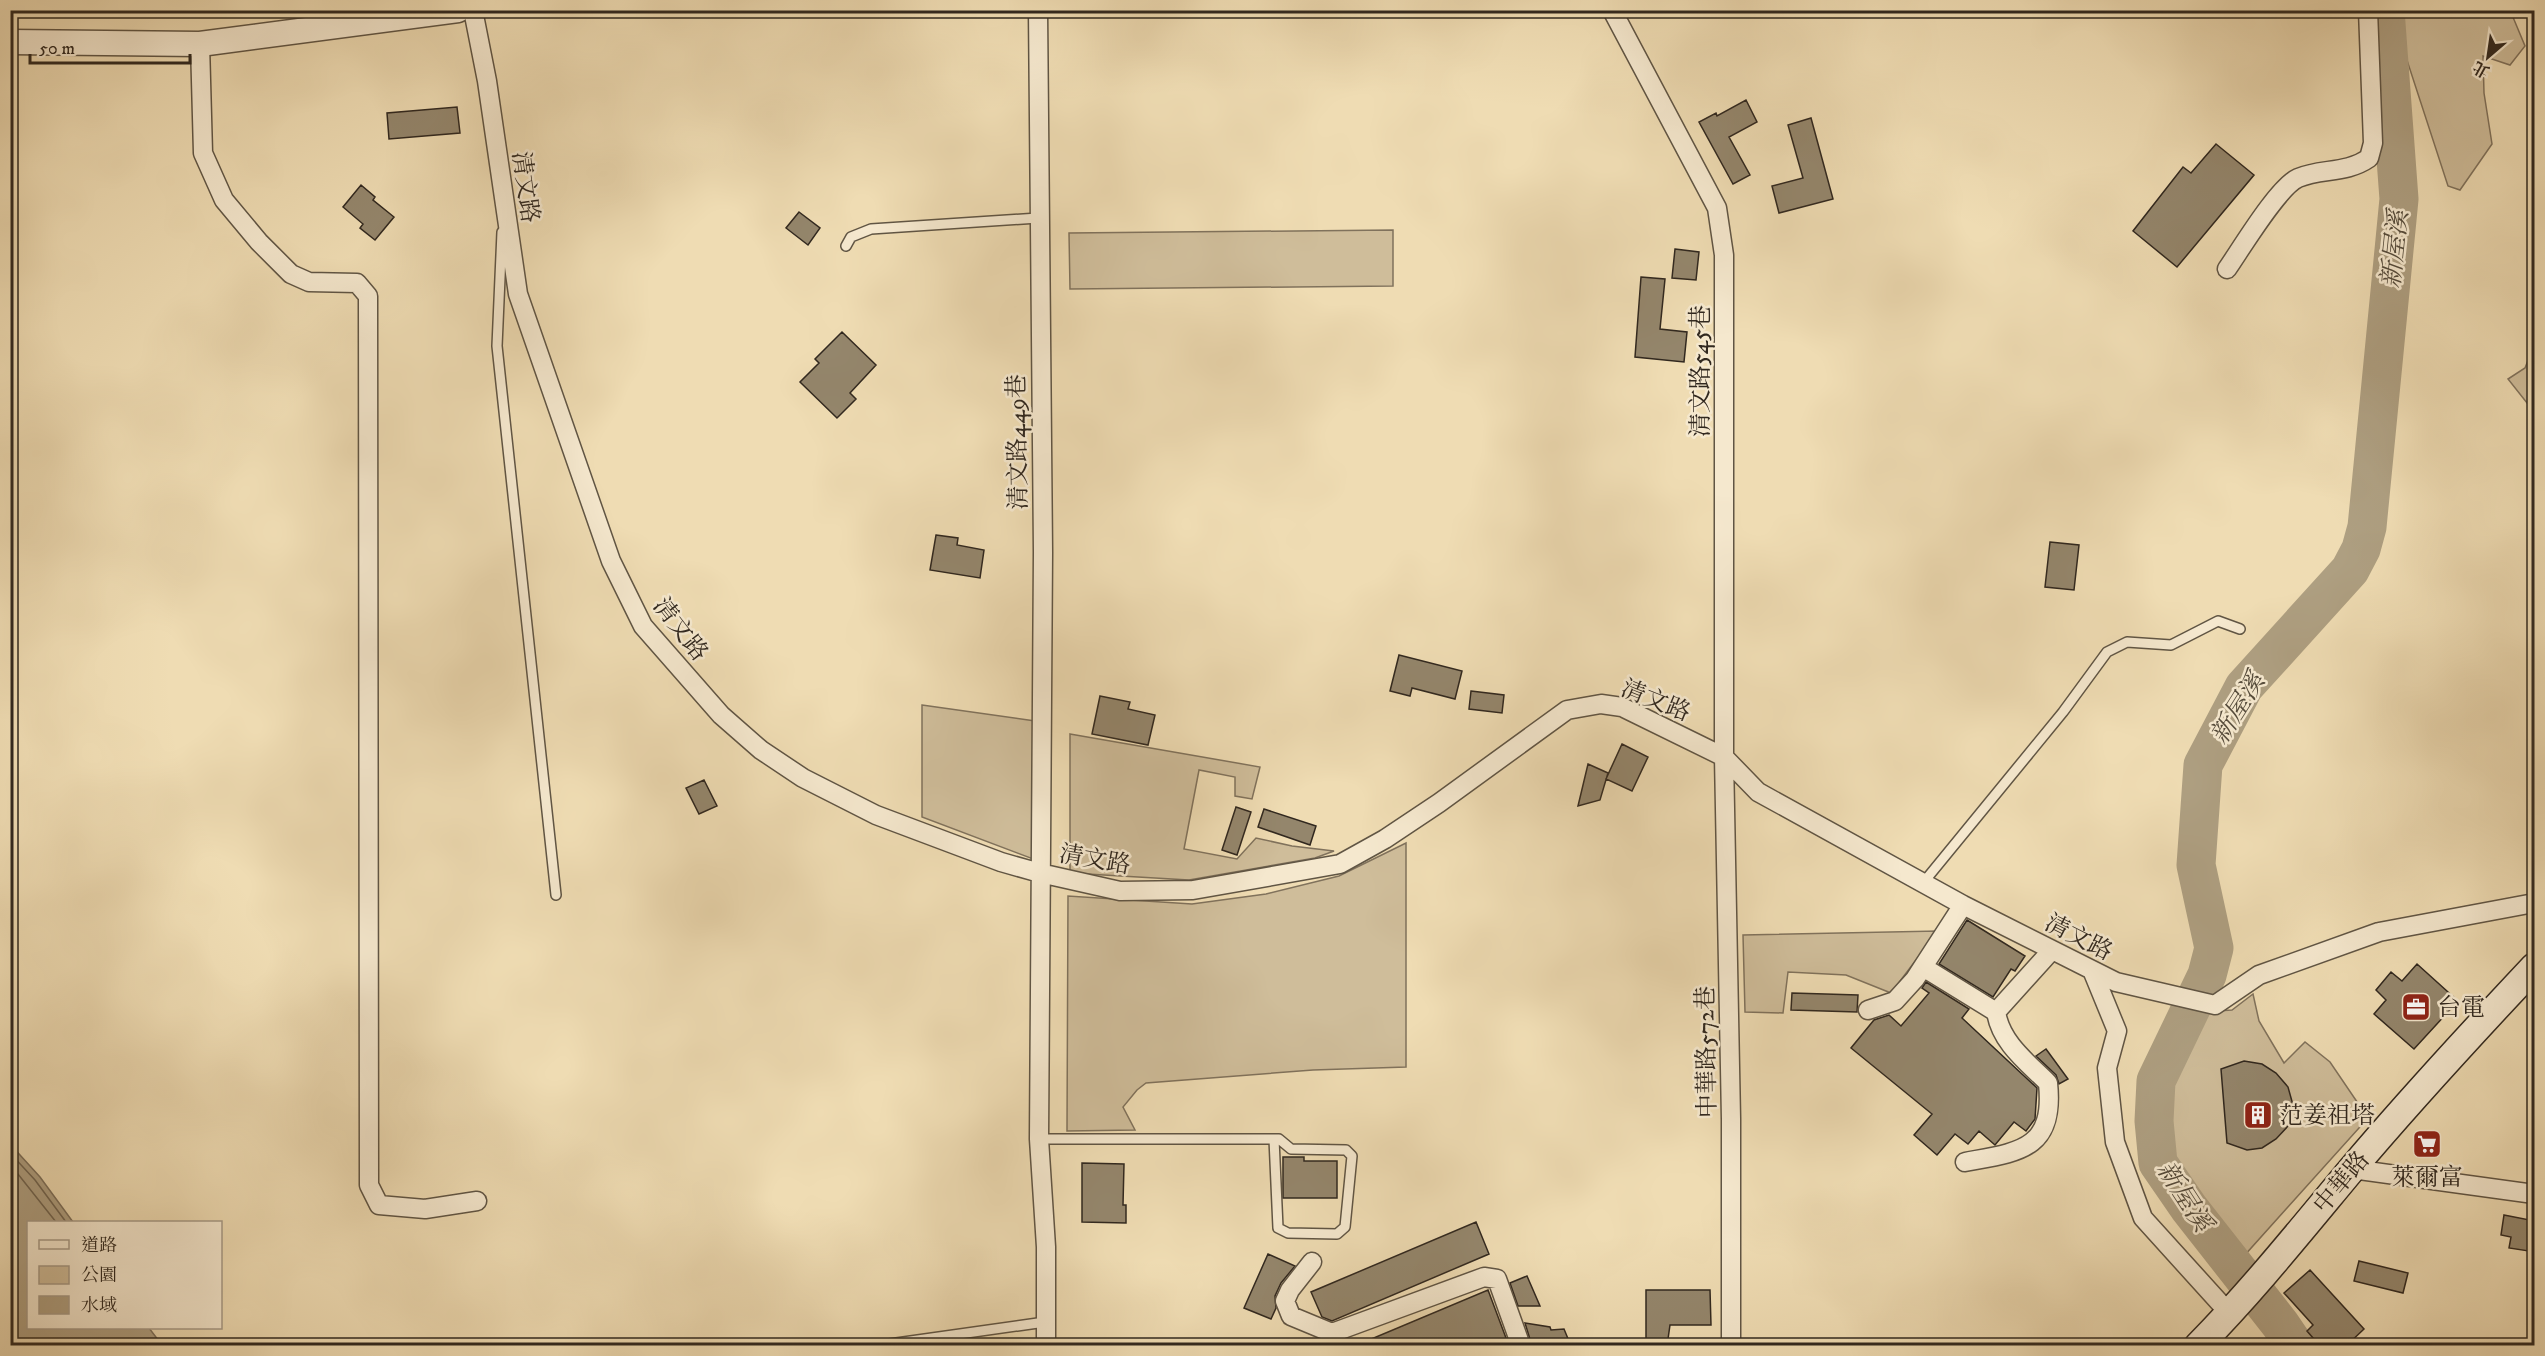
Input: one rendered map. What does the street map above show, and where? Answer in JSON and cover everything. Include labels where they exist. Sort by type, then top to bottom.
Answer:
[{"type":"main road","name":"中華路","points":[[2198,1346],[2264,1276],[2352,1169],[2452,1055],[2535,967]]},
{"type":"street","points":[[10,42],[200,44],[458,10]]},
{"type":"street","name":"清文路","points":[[472,10],[486,81],[518,294],[611,561],[644,626],[721,715],[761,750],[803,778],[876,815],[1001,862],[1040,873],[1120,891],[1193,891],[1341,864],[1385,839],[1439,803],[1567,710],[1601,704],[1622,707],[1725,757],[1758,792],[1963,905],[2116,982],[2215,1005],[2259,975],[2379,932],[2535,903]]},
{"type":"street","name":"清文路449巷","points":[[1038,10],[1042,552],[1039,1138],[1046,1246],[1046,1346]]},
{"type":"street","name":"清文路545巷","points":[[1612,10],[1717,208],[1724,255],[1725,757]]},
{"type":"street","points":[[2227,269],[2283,190],[2297,178],[2357,166],[2369,158],[2373,143],[2368,10]]},
{"type":"street","points":[[200,44],[203,153],[224,200],[259,242],[291,274],[309,282],[357,283],[368,296],[369,1185],[379,1205],[425,1209],[477,1201]]},
{"type":"street","name":"中華路572巷","points":[[1725,757],[1731,1119],[1731,1346]]},
{"type":"street","points":[[1868,1010],[1895,1001],[1923,967],[1963,905]]},
{"type":"street","points":[[1965,1162],[2014,1153],[2038,1137],[2047,1121],[2050,1098],[2048,1083],[2018,1054],[1998,1028],[1996,1012],[2052,950]]},
{"type":"street","points":[[1923,967],[1996,1012]]},
{"type":"street","points":[[2092,969],[2117,1031],[2107,1068],[2115,1142],[2143,1218],[2235,1308]]},
{"type":"street","points":[[2352,1169],[2535,1194]]},
{"type":"street","points":[[1312,1262],[1290,1290],[1285,1301],[1291,1316],[1332,1333],[1484,1276],[1497,1279],[1521,1346]]},
{"type":"lane","points":[[503,196],[497,346],[556,895]]},
{"type":"lane","points":[[846,246],[851,237],[871,229],[1038,218]]},
{"type":"lane","points":[[1923,883],[2063,712],[2106,652],[2127,642],[2171,645],[2218,621],[2240,629]]},
{"type":"lane","points":[[1039,1138],[1279,1139],[1291,1149],[1346,1150],[1353,1155],[1345,1227],[1337,1234],[1288,1233],[1278,1228],[1274,1139]]},
{"type":"lane","points":[[875,1346],[1045,1322]]},
{"type":"green space","points":[[2510,10],[2525,46],[2510,65],[2483,56],[2484,93],[2492,144],[2460,190],[2448,186],[2402,45],[2404,11]]},
{"type":"green space","points":[[1393,230],[1393,286],[1070,289],[1069,233]]},
{"type":"green space","points":[[2534,345],[2534,406],[2531,408],[2508,379],[2525,368]]},
{"type":"green space","points":[[922,705],[1049,723],[1049,865],[922,817]]},
{"type":"green space","points":[[1070,734],[1260,767],[1252,799],[1235,796],[1235,777],[1199,770],[1184,849],[1237,859],[1256,838],[1292,846],[1334,851],[1315,858],[1189,880],[1070,873]]},
{"type":"green space","points":[[1406,843],[1406,1067],[1313,1070],[1146,1083],[1123,1107],[1135,1130],[1067,1131],[1068,896],[1192,904],[1266,894],[1339,876]]},
{"type":"green space","points":[[1938,931],[1891,993],[1846,975],[1788,972],[1783,1013],[1745,1012],[1743,935]]},
{"type":"green space","points":[[2253,994],[2259,1021],[2284,1063],[2305,1042],[2330,1062],[2368,1118],[2243,1257],[2178,1183],[2156,1118],[2180,1043],[2201,1012],[2232,1010]]},
{"type":"water","points":[[10,1144],[40,1177],[72,1221],[27,1221],[27,1329],[150,1329],[162,1345],[11,1345]]},
{"type":"building","points":[[1746,100],[1757,122],[1729,137],[1750,175],[1733,184],[1699,122],[1716,113],[1717,116]]},
{"type":"building","points":[[457,107],[460,133],[389,139],[387,113]]},
{"type":"building","points":[[1811,118],[1833,199],[1779,213],[1772,186],[1803,178],[1788,125]]},
{"type":"building","points":[[2216,144],[2254,175],[2177,267],[2133,231],[2183,167],[2191,173]]},
{"type":"building","points":[[361,185],[375,197],[373,200],[394,217],[375,240],[360,228],[363,224],[343,207]]},
{"type":"building","points":[[799,212],[820,228],[808,245],[786,228]]},
{"type":"building","points":[[1675,249],[1699,252],[1696,280],[1672,278]]},
{"type":"building","points":[[1641,277],[1665,279],[1660,329],[1687,332],[1684,362],[1635,357]]},
{"type":"building","points":[[842,332],[876,365],[850,393],[856,399],[837,418],[800,382],[819,363],[815,359]]},
{"type":"building","points":[[936,535],[958,538],[957,545],[984,550],[980,578],[930,570]]},
{"type":"building","points":[[2050,542],[2079,545],[2074,590],[2045,587]]},
{"type":"building","points":[[1399,655],[1462,671],[1455,699],[1412,688],[1410,696],[1390,691]]},
{"type":"building","points":[[1471,691],[1504,695],[1502,713],[1469,709]]},
{"type":"building","points":[[1100,696],[1130,702],[1128,709],[1155,715],[1148,745],[1092,734]]},
{"type":"building","points":[[1622,744],[1648,757],[1632,791],[1606,779]]},
{"type":"building","points":[[1588,764],[1608,773],[1600,800],[1578,806]]},
{"type":"building","points":[[704,780],[717,806],[699,814],[686,788]]},
{"type":"building","points":[[1236,807],[1251,812],[1237,855],[1222,850]]},
{"type":"building","points":[[1264,809],[1316,826],[1310,845],[1258,827]]},
{"type":"building","points":[[1967,920],[2025,956],[2015,971],[2011,969],[1993,997],[1939,964]]},
{"type":"building","name":"台電","points":[[2417,964],[2458,1001],[2414,1049],[2374,1014],[2386,1000],[2376,990],[2391,972],[2402,981]]},
{"type":"building","points":[[1926,982],[1969,1009],[1962,1018],[2037,1088],[2035,1119],[2026,1131],[2014,1122],[1995,1145],[1979,1131],[1968,1144],[1955,1134],[1937,1155],[1914,1135],[1932,1114],[1851,1048],[1874,1020],[1889,1015],[1901,1026],[1929,993],[1922,988]]},
{"type":"building","points":[[1792,993],[1858,995],[1857,1012],[1791,1010]]},
{"type":"building","points":[[2046,1049],[2068,1079],[2059,1084],[2056,1075],[2036,1056]]},
{"type":"building","name":"范姜祖塔","points":[[2244,1061],[2262,1064],[2276,1073],[2288,1087],[2293,1105],[2289,1125],[2276,1139],[2262,1148],[2247,1150],[2227,1143],[2221,1069]]},
{"type":"building","points":[[1283,1157],[1304,1157],[1304,1161],[1337,1161],[1337,1198],[1283,1198]]},
{"type":"building","points":[[1082,1163],[1124,1164],[1123,1205],[1126,1205],[1126,1223],[1082,1222]]},
{"type":"building","points":[[2504,1215],[2535,1221],[2535,1252],[2509,1248],[2511,1237],[2501,1235]]},
{"type":"building","points":[[1476,1222],[1489,1254],[1332,1321],[1322,1317],[1311,1292]]},
{"type":"building","points":[[1268,1254],[1295,1266],[1281,1283],[1275,1296],[1276,1308],[1271,1319],[1244,1308]]},
{"type":"building","points":[[2359,1261],[2408,1273],[2403,1293],[2354,1281]]},
{"type":"building","points":[[2310,1270],[2364,1329],[2346,1346],[2320,1346],[2307,1331],[2313,1325],[2284,1293]]},
{"type":"building","points":[[1527,1276],[1540,1306],[1518,1306],[1510,1283]]},
{"type":"building","points":[[1488,1290],[1509,1346],[1357,1346],[1357,1345]]},
{"type":"building","points":[[1646,1290],[1710,1290],[1711,1325],[1670,1325],[1667,1346],[1646,1346]]},
{"type":"building","points":[[1525,1323],[1550,1327],[1551,1330],[1564,1329],[1571,1346],[1532,1346]]},
{"type":"waterway","name":"新屋溪","points":[[2295,1346],[2189,1208],[2158,1163],[2154,1121],[2156,1081],[2207,975],[2214,948],[2196,865],[2203,765],[2244,687],[2350,570],[2361,549],[2367,527],[2399,199],[2385,10]]},
{"type":"place","name":"台電","points":[[2416,1007]]},
{"type":"place","name":"范姜祖塔","points":[[2258,1115]]},
{"type":"place","name":"萊爾富","points":[[2427,1144]]}]
